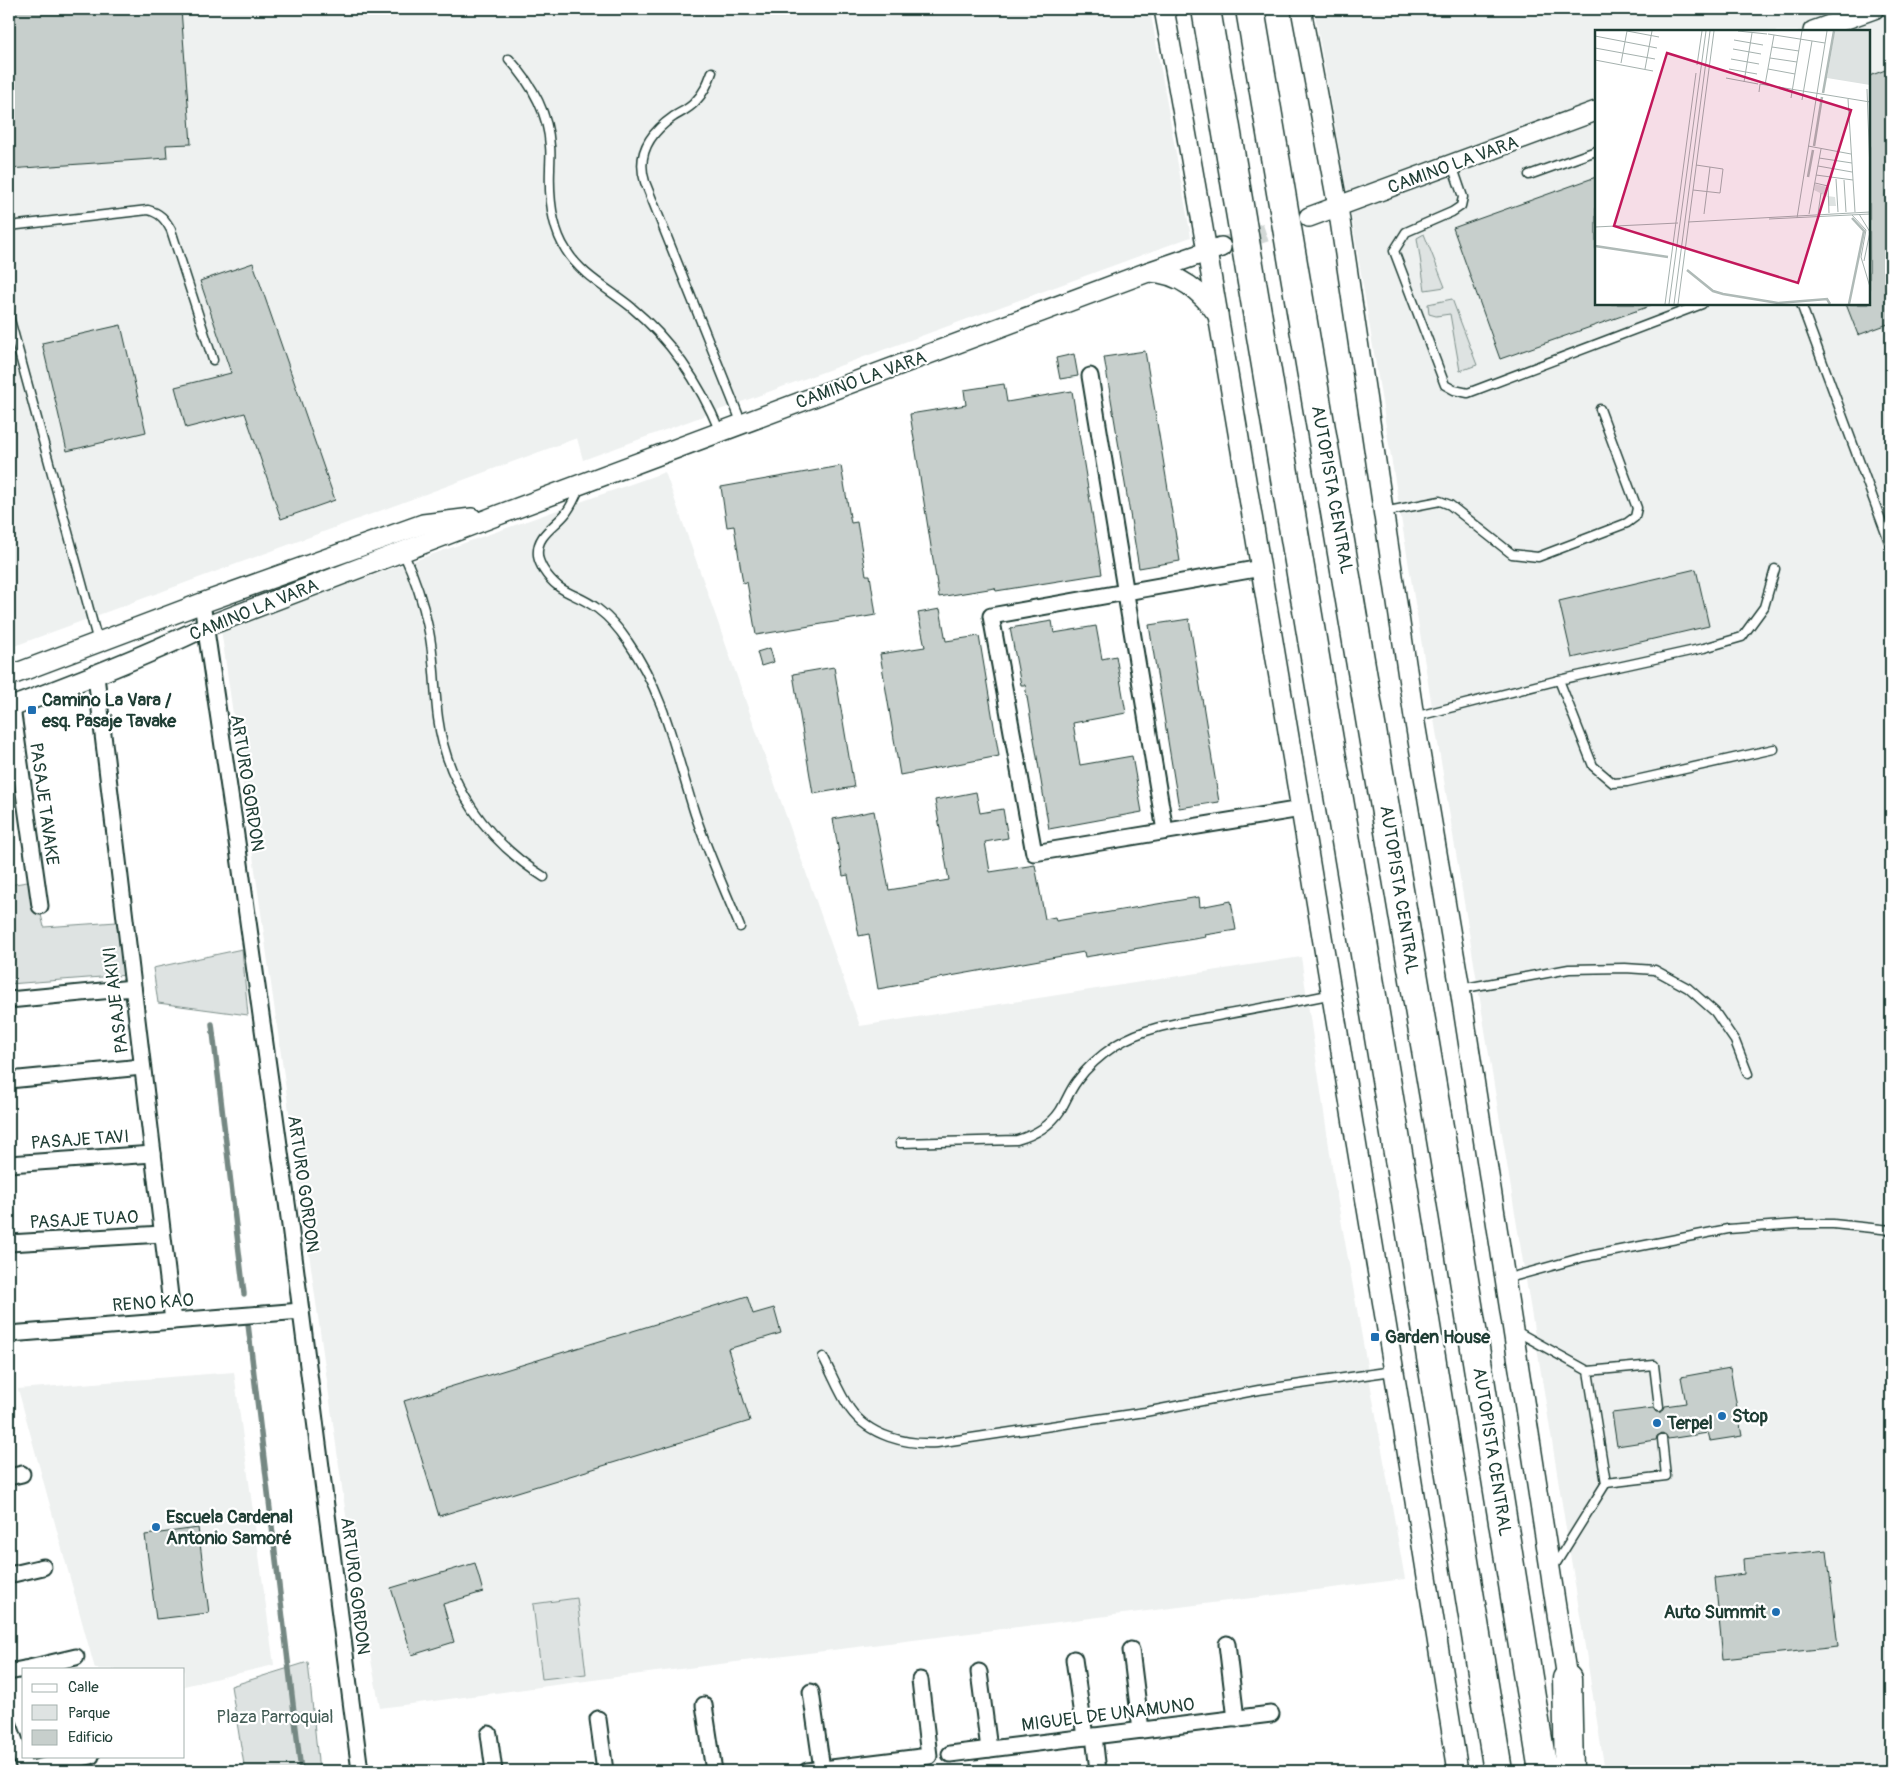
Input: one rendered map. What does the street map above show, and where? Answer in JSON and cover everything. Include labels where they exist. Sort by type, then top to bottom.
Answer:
[{"type":"highway","points":[[1206,9],[1386,1079],[1498,1771]]},
{"type":"highway","name":"AUTOPISTA CENTRAL","points":[[1250,9],[1438,1121],[1543,1771]]},
{"type":"highway","points":[[1567,1679],[1569,1771]]},
{"type":"street","points":[[1164,9],[1215,249],[1219,317],[1395,1371],[1458,1771]]},
{"type":"street","points":[[1301,9],[1338,207],[1414,717],[1460,989],[1582,1771]]},
{"type":"street","points":[[1816,30],[1874,9]]},
{"type":"street","name":"CAMINO LA VARA","points":[[1309,217],[1595,111]]},
{"type":"street","name":"CAMINO LA VARA","points":[[10,708],[96,676],[205,627],[500,514],[1148,272],[1215,249]]},
{"type":"street","points":[[1148,272],[1166,274],[1184,281],[1201,295],[1219,317]]},
{"type":"street","points":[[1090,376],[1165,832]]},
{"type":"street","name":"CAMINO LA VARA","points":[[9,676],[202,603],[423,524],[500,514]]},
{"type":"street","points":[[1261,568],[991,616],[1034,853],[1301,809]]},
{"type":"street","name":"ARTURO GORDON","points":[[202,603],[238,849],[301,1311],[360,1771]]},
{"type":"street","name":"PASAJE AKIVI","points":[[96,676],[173,1321]]},
{"type":"street","name":"PASAJE TAVAKE","points":[[10,708],[40,906]]},
{"type":"street","points":[[9,1000],[133,988]]},
{"type":"street","points":[[9,1080],[142,1067]]},
{"type":"street","name":"PASAJE TAVI","points":[[9,1164],[153,1154]]},
{"type":"street","name":"PASAJE TUAO","points":[[9,1243],[162,1234]]},
{"type":"street","name":"RENO KAO","points":[[9,1334],[301,1311]]},
{"type":"street","points":[[9,1575],[43,1567]]},
{"type":"street","points":[[1227,1644],[1236,1719]]},
{"type":"street","points":[[1131,1650],[1141,1730]]},
{"type":"street","points":[[28,1668],[76,1657]]},
{"type":"street","points":[[1074,1659],[1098,1771]]},
{"type":"street","points":[[9,1672],[22,1669]]},
{"type":"street","points":[[979,1672],[989,1749]]},
{"type":"street","points":[[810,1692],[814,1770],[880,1767],[929,1756],[920,1680]]},
{"type":"street","points":[[704,1705],[714,1771]]},
{"type":"street","name":"MIGUEL DE UNAMUNO","points":[[950,1754],[1271,1714]]},
{"type":"street","points":[[598,1719],[605,1771]]},
{"type":"street","points":[[9,1726],[26,1771],[82,1758]]},
{"type":"street","points":[[489,1734],[494,1771]]},
{"type":"lane","points":[[509,60],[530,85],[544,114],[550,147],[553,213],[560,239],[566,250],[581,268],[641,315],[671,346],[699,387],[720,432]]},
{"type":"lane","points":[[712,72],[706,88],[695,102],[664,124],[649,140],[641,165],[645,182],[742,424]]},
{"type":"lane","points":[[1529,176],[1595,151]]},
{"type":"lane","points":[[1452,165],[1463,197],[1461,206],[1452,212],[1406,232],[1394,251],[1445,385],[1454,390],[1468,393],[1699,305]]},
{"type":"lane","points":[[9,226],[148,210],[159,213],[171,230],[213,360]]},
{"type":"lane","points":[[1801,305],[1891,547]]},
{"type":"lane","points":[[9,316],[98,642]]},
{"type":"lane","points":[[1383,512],[1440,501],[1450,505],[1512,554],[1530,557],[1538,557],[1626,523],[1635,518],[1637,508],[1600,409]]},
{"type":"lane","points":[[580,484],[569,510],[542,538],[538,556],[554,584],[596,607],[606,616],[627,640],[648,672],[666,715],[696,816],[740,927]]},
{"type":"lane","points":[[403,552],[414,577],[427,620],[433,656],[438,721],[442,741],[456,780],[474,812],[498,841],[528,867],[544,877]]},
{"type":"lane","points":[[1414,717],[1559,680],[1704,648],[1742,637],[1764,607],[1775,569]]},
{"type":"lane","points":[[1559,680],[1593,766],[1613,783],[1627,782],[1774,749]]},
{"type":"lane","points":[[1460,989],[1569,969],[1624,968],[1655,970],[1688,988],[1715,1012],[1735,1041],[1748,1074]]},
{"type":"lane","points":[[900,1143],[1017,1140],[1028,1137],[1054,1119],[1077,1081],[1088,1068],[1108,1051],[1134,1036],[1172,1024],[1333,994]]},
{"type":"lane","points":[[1505,1279],[1542,1267],[1584,1257],[1728,1230],[1798,1224],[1833,1224],[1891,1230]]},
{"type":"lane","points":[[1513,1330],[1588,1370],[1654,1364],[1659,1407]]},
{"type":"lane","points":[[823,1357],[850,1410],[862,1421],[890,1437],[905,1442],[921,1444],[1136,1413],[1259,1390],[1395,1371]]},
{"type":"lane","points":[[1550,1572],[1606,1483],[1588,1370]]},
{"type":"lane","points":[[1606,1483],[1666,1476],[1662,1439]]},
{"type":"shaded area","points":[[9,9],[1150,9],[1191,237],[583,460],[577,438],[9,648]]},
{"type":"shaded area","points":[[1314,9],[1891,9],[1891,1771],[1605,1771],[1354,231]]},
{"type":"shaded area","points":[[665,472],[860,1026],[1301,957],[1334,1180],[1405,1579],[380,1708],[352,1558],[221,629]]},
{"type":"shaded area","name":"Escuela Cardenal Antonio Samoré","points":[[234,1372],[274,1665],[185,1686],[185,1668],[95,1668],[18,1389]]},
{"type":"green space","points":[[1424,234],[1445,287],[1425,290],[1417,238]]},
{"type":"green space","points":[[1452,299],[1477,365],[1460,371],[1450,314],[1436,316],[1429,314],[1428,304]]},
{"type":"green space","points":[[33,881],[44,927],[117,922],[128,975],[9,984],[9,885]]},
{"type":"green space","points":[[242,949],[248,1015],[158,1003],[153,968]]},
{"type":"green space","points":[[577,1598],[586,1674],[542,1679],[533,1604]]},
{"type":"green space","name":"Plaza Parroquial","points":[[308,1662],[319,1771],[245,1771],[231,1686]]},
{"type":"building","points":[[9,9],[181,9],[191,144],[166,145],[167,158],[9,169]]},
{"type":"building","points":[[1891,68],[1891,323],[1858,335],[1846,305],[1870,305],[1870,76]]},
{"type":"building","points":[[1595,177],[1595,305],[1650,306],[1500,359],[1453,228]]},
{"type":"building","points":[[253,263],[335,500],[281,519],[245,413],[186,428],[175,387],[231,373],[200,281]]},
{"type":"building","points":[[121,325],[146,432],[67,451],[42,343]]},
{"type":"building","points":[[1145,351],[1180,561],[1139,568],[1104,357]]},
{"type":"building","points":[[1074,354],[1078,376],[1060,379],[1056,358]]},
{"type":"building","points":[[1004,384],[1007,402],[1072,391],[1102,574],[996,591],[995,588],[939,597],[910,414],[966,405],[964,390]]},
{"type":"building","points":[[841,466],[851,523],[857,522],[866,575],[870,575],[876,615],[756,635],[747,582],[743,583],[734,526],[727,527],[721,487]]},
{"type":"building","points":[[1696,569],[1709,626],[1572,658],[1559,601]]},
{"type":"building","points":[[940,609],[946,641],[979,636],[999,756],[900,775],[880,654],[925,647],[918,613]]},
{"type":"building","points":[[1189,619],[1219,802],[1179,808],[1149,625]]},
{"type":"building","points":[[1052,621],[1054,633],[1096,626],[1102,659],[1116,656],[1126,713],[1073,723],[1080,765],[1132,756],[1142,812],[1049,829],[1025,685],[1021,685],[1010,628]]},
{"type":"building","points":[[770,648],[774,662],[761,666],[757,652]]},
{"type":"building","points":[[834,667],[854,787],[813,794],[793,674]]},
{"type":"building","points":[[976,792],[980,813],[1003,809],[1008,838],[985,842],[990,872],[1035,865],[1045,919],[1055,917],[1056,921],[1199,897],[1200,907],[1231,901],[1236,930],[1205,935],[1206,937],[1085,957],[1084,952],[878,989],[869,934],[859,936],[848,875],[843,876],[833,819],[874,811],[889,890],[949,880],[935,800]]},
{"type":"building","points":[[747,1296],[753,1314],[774,1308],[781,1333],[728,1349],[750,1421],[439,1516],[404,1401]]},
{"type":"building","points":[[1730,1368],[1742,1436],[1710,1441],[1708,1433],[1668,1439],[1662,1433],[1657,1436],[1656,1440],[1617,1446],[1612,1413],[1653,1408],[1656,1412],[1660,1412],[1664,1410],[1665,1406],[1686,1403],[1681,1377]]},
{"type":"building","points":[[198,1528],[209,1613],[156,1619],[145,1535]]},
{"type":"building","name":"Auto Summit","points":[[1827,1550],[1838,1647],[1723,1659],[1715,1578],[1744,1574],[1743,1559]]},
{"type":"building","points":[[475,1563],[483,1592],[443,1604],[454,1642],[412,1655],[391,1588]]},
{"type":"waterway","points":[[212,1024],[244,1294]]},
{"type":"waterway","points":[[248,1324],[301,1771]]},
{"type":"tunnel","points":[[1221,247],[1296,222]]},
{"type":"place","name":"Camino La Vara / esq. Pasaje Tavake","points":[[32,710]]},
{"type":"place","name":"Garden House","points":[[1375,1337]]},
{"type":"place","name":"Stop","points":[[1722,1416]]},
{"type":"place","name":"Terpel","points":[[1657,1423]]},
{"type":"place","name":"Escuela Cardenal Antonio Samoré","points":[[156,1527]]},
{"type":"place","name":"Auto Summit","points":[[1776,1612]]}]
